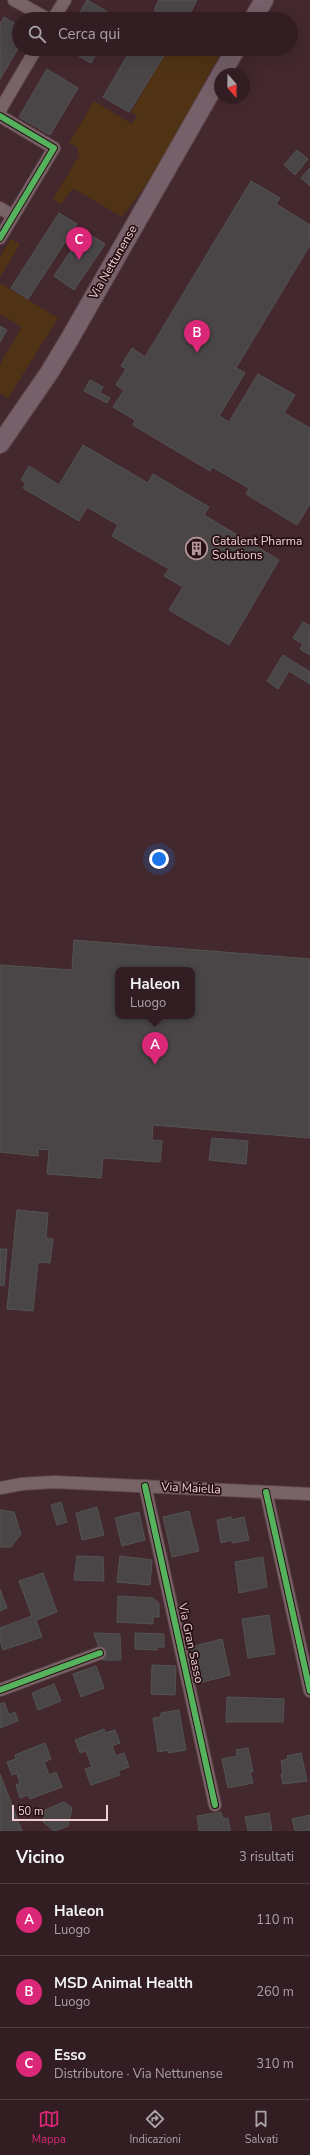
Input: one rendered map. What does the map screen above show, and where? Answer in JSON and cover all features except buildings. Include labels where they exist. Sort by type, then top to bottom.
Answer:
[{"type":"main road","points":[[257,12],[264,0]]},
{"type":"main road","name":"Via Nettunense","points":[[225,68],[232,56]]},
{"type":"main road","name":"Via Nettunense","points":[[0,444],[69,340],[214,87]]},
{"type":"street","points":[[14,0],[35,12]]},
{"type":"street","points":[[57,12],[65,0]]},
{"type":"street","points":[[0,110],[32,56]]},
{"type":"street","points":[[0,116],[54,148],[0,238]]},
{"type":"street","points":[[0,208],[14,216]]},
{"type":"street","name":"Via Maiella","points":[[0,1488],[22,1484],[54,1482],[310,1494]]},
{"type":"street","name":"Via Gran Sasso","points":[[145,1486],[215,1804]]},
{"type":"street","points":[[266,1492],[310,1691]]},
{"type":"street","points":[[0,1690],[100,1654]]},
{"type":"shaded area","points":[[164,56],[219,56],[157,170],[122,217],[73,188],[61,204],[53,199],[79,156],[77,147],[69,143],[94,101],[132,124],[137,116],[131,112]]},
{"type":"shaded area","points":[[10,240],[14,240],[20,244],[0,277],[0,257]]},
{"type":"shaded area","points":[[0,283],[58,318],[8,398],[0,393],[0,364],[22,327],[0,314]]},
{"type":"cycle path","points":[[0,116],[54,148],[0,238]]},
{"type":"cycle path","points":[[145,1486],[215,1805]]},
{"type":"cycle path","points":[[266,1492],[310,1691]]},
{"type":"cycle path","points":[[0,1690],[100,1653]]},
{"type":"place","name":"Esso","points":[[79,260]]},
{"type":"place","name":"MSD Animal Health","points":[[197,353]]},
{"type":"place","name":"Catalent Pharma Solutions","points":[[196,548]]},
{"type":"place","name":"Haleon","points":[[155,1065]]}]
